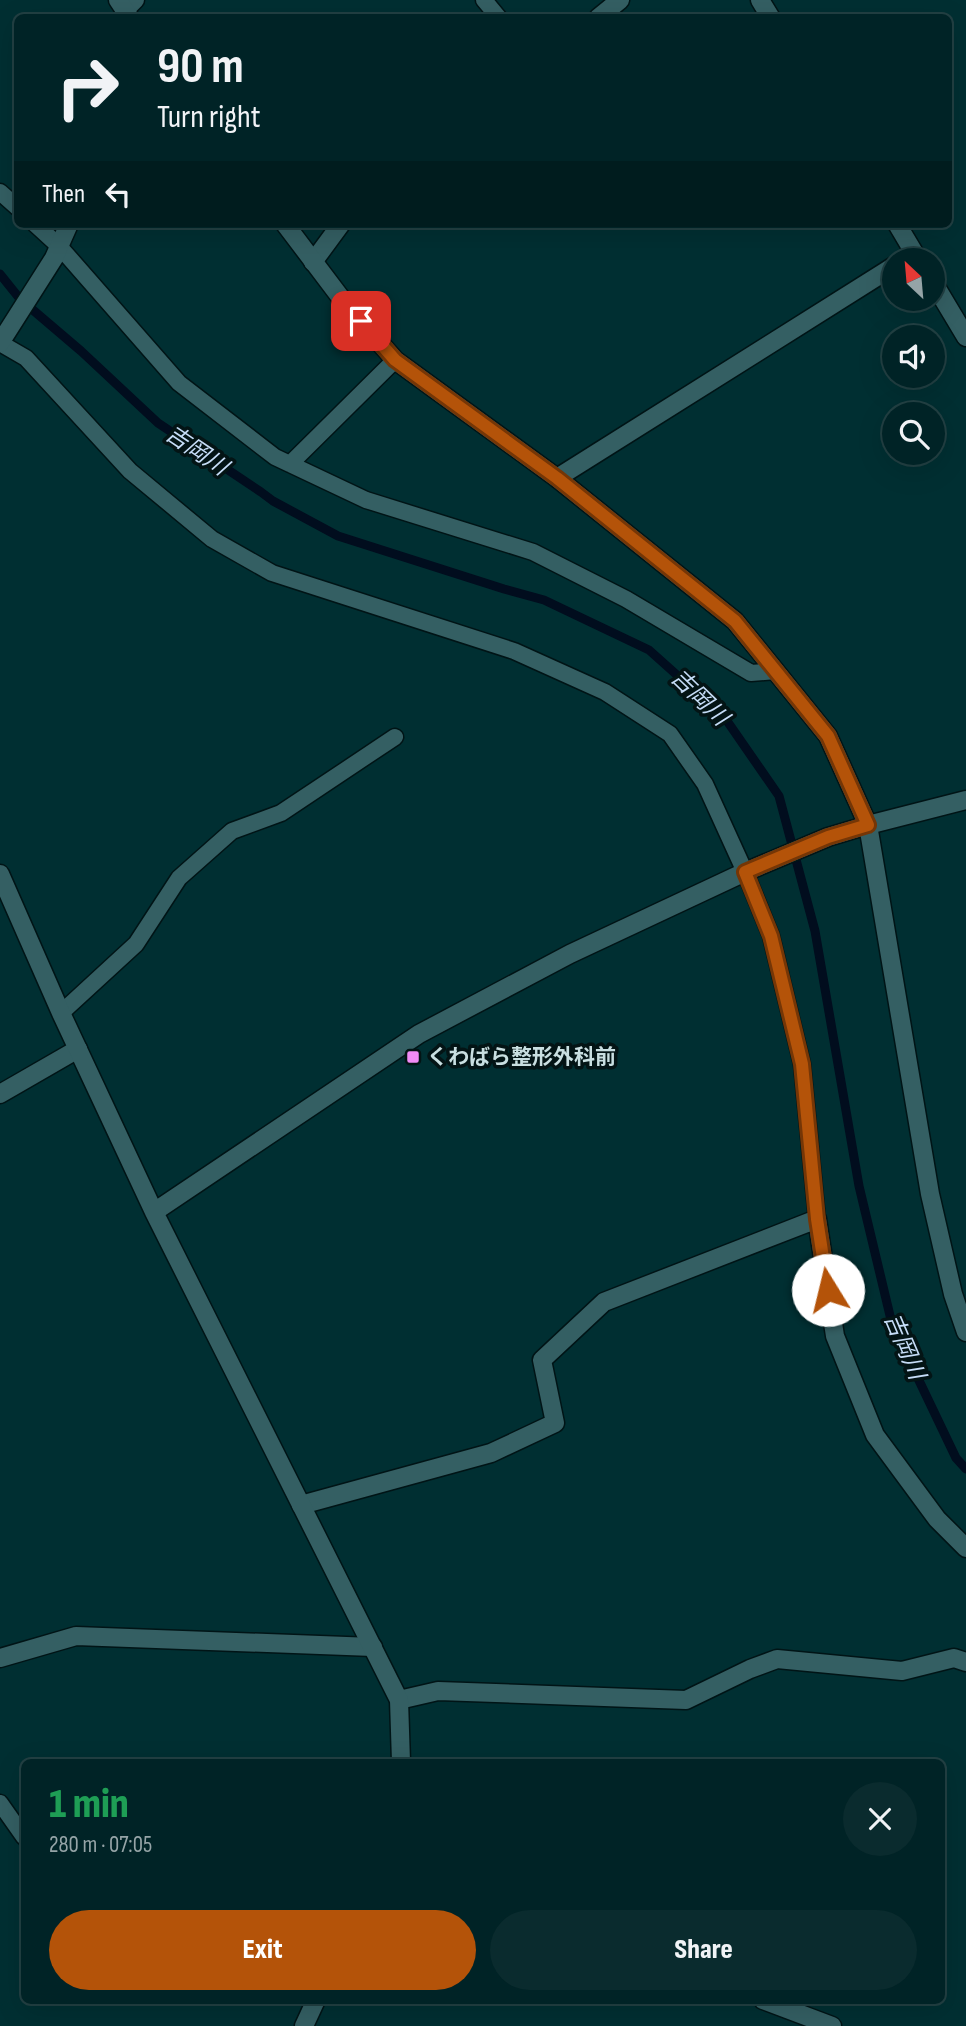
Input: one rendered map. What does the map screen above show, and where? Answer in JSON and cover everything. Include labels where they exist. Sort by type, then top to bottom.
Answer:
[{"type":"street","points":[[603,14],[620,0]]},
{"type":"street","points":[[2,340],[56,252],[67,228]]},
{"type":"street","points":[[288,228],[344,302],[395,360],[557,478],[735,621],[828,736],[868,825],[930,1194],[953,1294],[966,1332]]},
{"type":"street","points":[[313,262],[338,228]]},
{"type":"street","points":[[899,228],[908,248]]},
{"type":"street","points":[[557,478],[882,274]]},
{"type":"street","points":[[945,302],[966,337]]},
{"type":"street","points":[[154,1212],[419,1034],[570,954],[828,837],[966,800]]},
{"type":"street","points":[[0,874],[61,1013],[154,1212],[399,1700],[401,1759]]},
{"type":"street","points":[[0,1094],[78,1049]]},
{"type":"street","points":[[301,1505],[491,1453],[555,1423],[542,1360],[604,1301],[817,1219],[835,1336],[875,1435],[937,1519],[966,1548]]},
{"type":"street","points":[[0,1658],[76,1636],[373,1647]]},
{"type":"street","points":[[399,1700],[438,1691],[686,1700],[777,1659],[902,1671],[954,1658],[966,1662]]},
{"type":"street","points":[[304,2026],[314,2004]]},
{"type":"street","points":[[774,2004],[832,2026]]},
{"type":"lane","points":[[484,0],[496,14]]},
{"type":"lane","points":[[0,192],[14,204]]},
{"type":"lane","points":[[38,228],[56,252],[179,383],[275,457],[366,500],[533,552],[626,599],[751,673],[776,671]]},
{"type":"lane","points":[[2,340],[26,358],[130,471],[212,539],[272,573],[514,651],[605,692],[670,734],[705,784],[751,870],[771,936],[802,1064],[817,1219]]},
{"type":"lane","points":[[290,464],[395,360]]},
{"type":"lane","points":[[61,1013],[136,944],[179,878],[232,831],[281,813],[395,737]]},
{"type":"lane","points":[[0,1803],[21,1832]]},
{"type":"waterway","name":"吉岡川","points":[[0,274],[20,299],[158,423],[273,501],[338,536],[544,600],[649,650],[725,718],[779,796],[815,931],[859,1186],[892,1324],[956,1458],[966,1469]]},
{"type":"place","name":"くわばら整形外科前","points":[[413,1057]]},
{"type":"route","points":[[361,321],[395,360],[557,478],[735,621],[828,736],[868,825],[828,837],[745,872],[771,936],[802,1064],[817,1219],[828,1290]]}]
